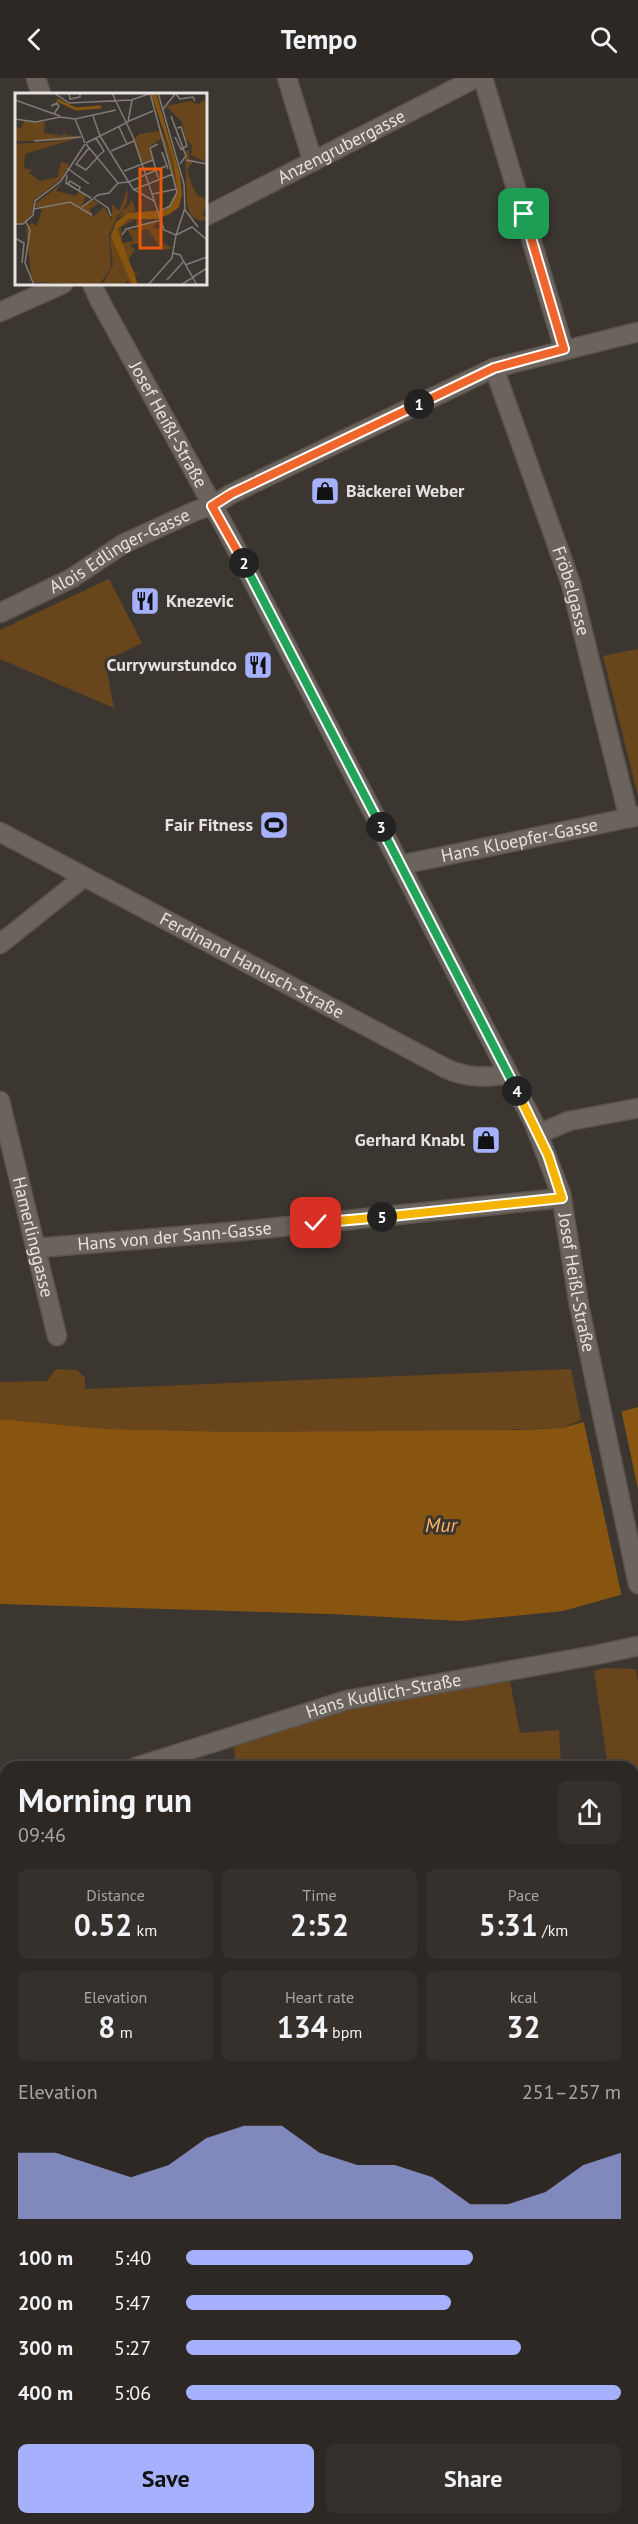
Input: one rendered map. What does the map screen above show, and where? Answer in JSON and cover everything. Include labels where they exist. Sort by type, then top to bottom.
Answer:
[{"type":"street","points":[[36,78],[40,93]]},
{"type":"street","points":[[287,78],[313,162]]},
{"type":"street","name":"Anzengrubergasse","points":[[207,215],[476,78]]},
{"type":"street","points":[[483,78],[564,349]]},
{"type":"street","points":[[0,312],[61,285]]},
{"type":"street","name":"Josef Heißl-Straße","points":[[93,285],[238,552],[538,1134],[562,1198],[572,1266],[638,1584]]},
{"type":"street","name":"Alois Edlinger-Gasse","points":[[0,613],[72,578],[123,544],[195,511],[212,506],[240,490],[494,368],[638,332]]},
{"type":"street","name":"Fröbelgasse","points":[[494,368],[571,584],[633,817]]},
{"type":"street","name":"Hans Kloepfer-Gasse","points":[[400,865],[633,817]]},
{"type":"street","name":"Ferdinand Hanusch-Straße","points":[[0,832],[447,1070],[465,1076],[485,1077],[508,1074]]},
{"type":"street","points":[[0,944],[84,877]]},
{"type":"street","name":"Hamerlinggasse","points":[[0,1101],[57,1336]]},
{"type":"street","points":[[538,1134],[569,1121],[638,1108]]},
{"type":"street","name":"Hans von der Sann-Gasse","points":[[37,1248],[241,1231],[562,1198]]},
{"type":"street","name":"Hans Kudlich-Straße","points":[[180,1761],[347,1700],[638,1646]]},
{"type":"shaded area","points":[[109,579],[142,643],[105,661],[114,708],[0,659],[0,630]]},
{"type":"shaded area","points":[[638,649],[638,796],[603,656]]},
{"type":"shaded area","points":[[56,1369],[77,1370],[85,1378],[85,1389],[571,1369],[581,1420],[562,1428],[381,1433],[107,1429],[0,1419],[0,1382],[47,1381]]},
{"type":"shaded area","points":[[605,1668],[636,1669],[638,1761],[607,1761],[594,1671]]},
{"type":"shaded area","points":[[510,1681],[520,1733],[559,1730],[561,1761],[235,1761],[234,1747],[333,1713],[332,1709]]},
{"type":"water","name":"Mur","points":[[638,1407],[638,1590],[563,1611],[461,1621],[331,1614],[0,1604],[0,1419],[107,1429],[241,1432],[519,1430],[562,1428]]},
{"type":"pier","points":[[621,1409],[638,1489],[638,1593],[622,1597],[583,1419]]},
{"type":"place","name":"Bäckerei Weber","points":[[325,491]]},
{"type":"place","name":"Knezevic","points":[[145,601]]},
{"type":"place","name":"Currywurstundco","points":[[258,665]]},
{"type":"place","name":"Fair Fitness","points":[[274,825]]},
{"type":"place","name":"Gerhard Knabl","points":[[486,1140]]},
{"type":"route","points":[[316,1223],[562,1198],[548,1155],[534,1123],[284,640],[212,506],[231,494],[494,368],[564,349],[524,214]]}]
